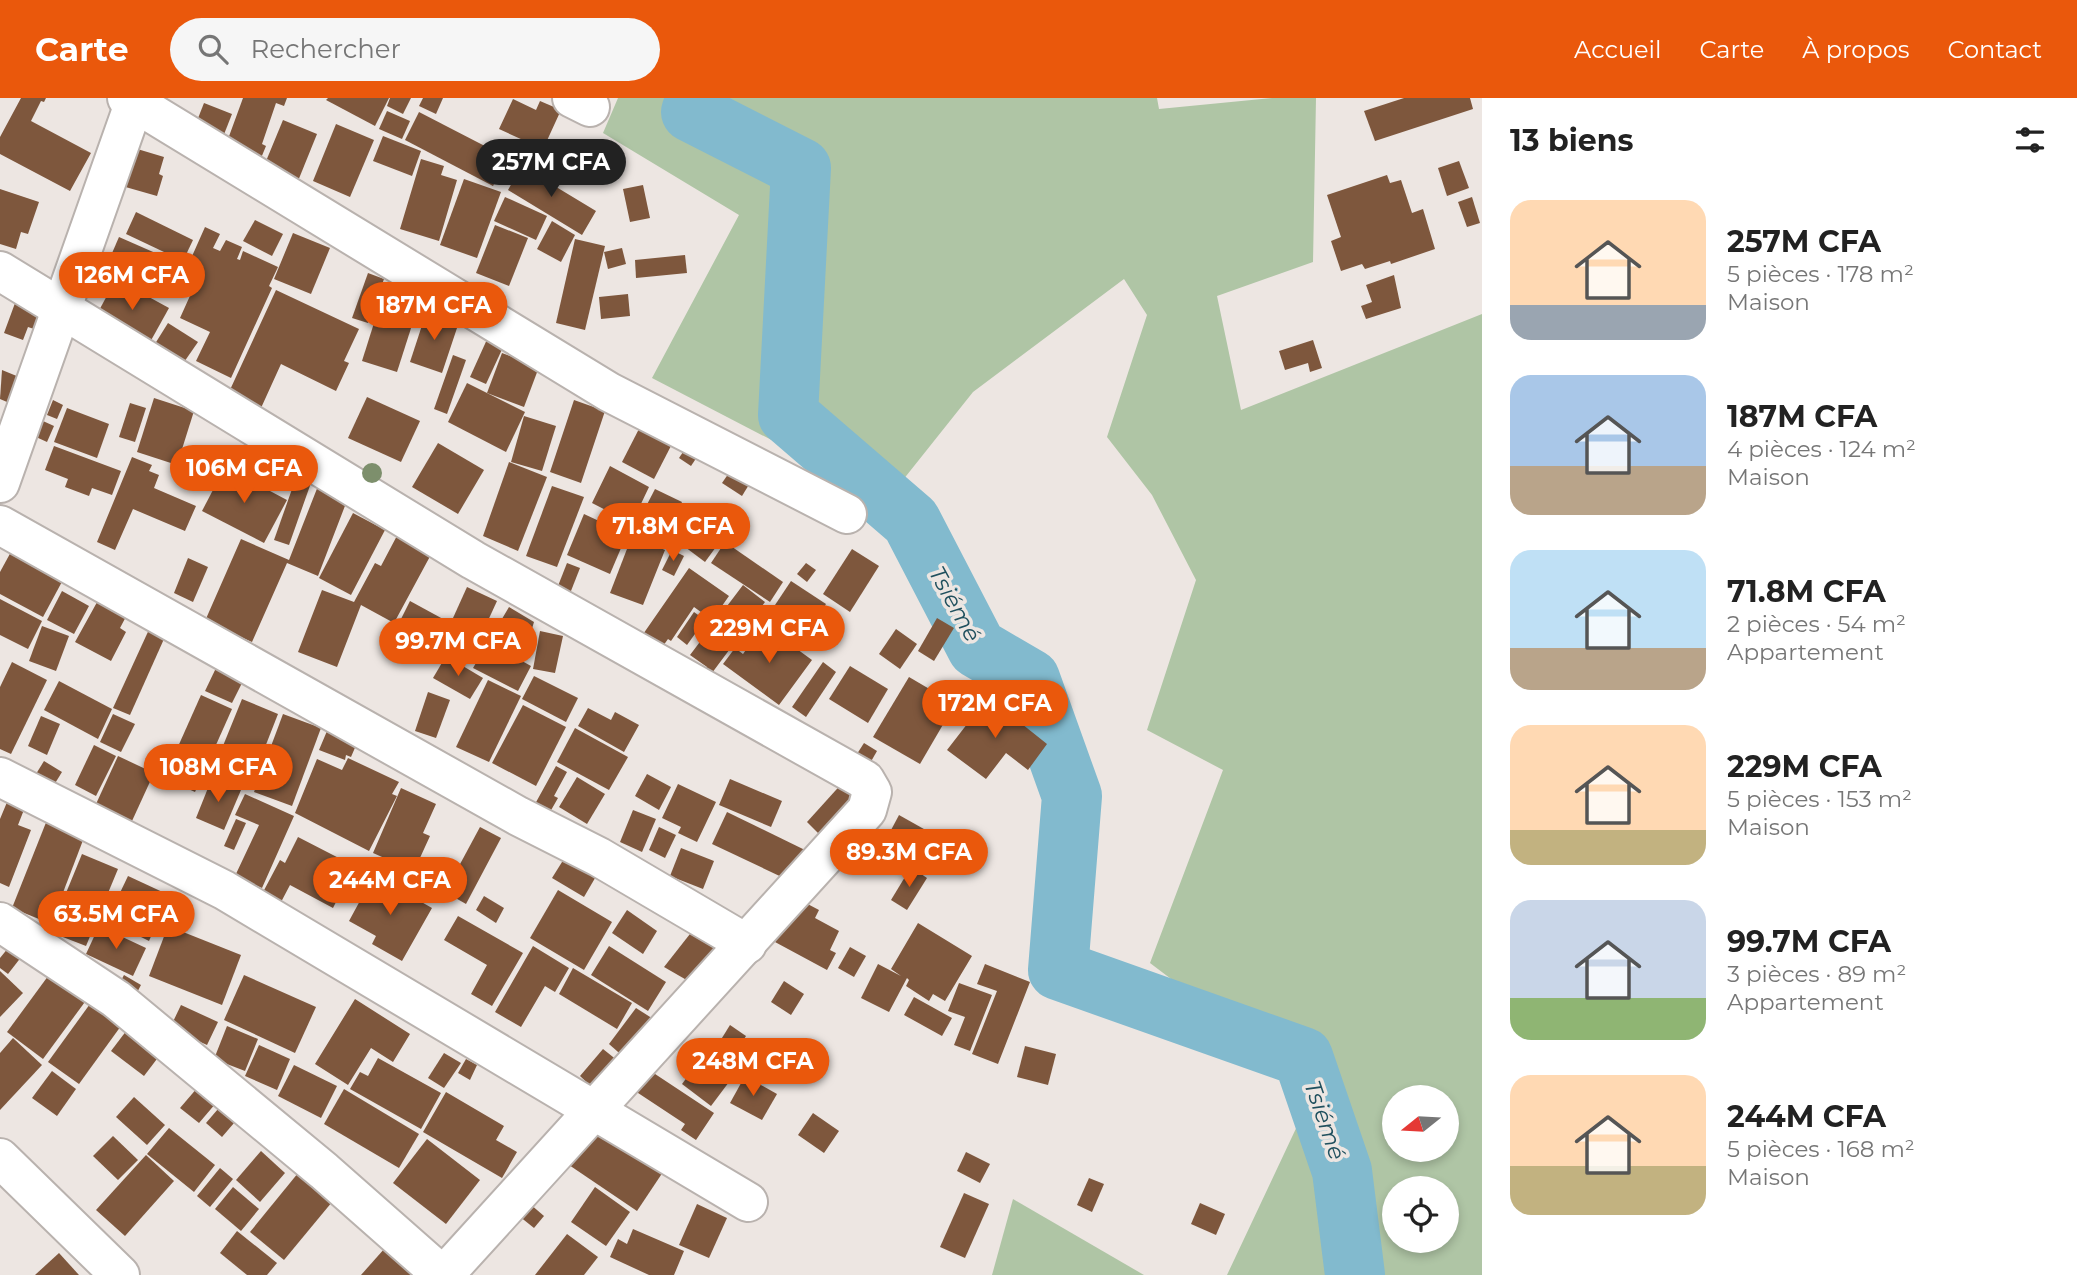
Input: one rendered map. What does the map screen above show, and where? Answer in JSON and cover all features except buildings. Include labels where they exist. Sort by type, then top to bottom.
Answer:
[{"type":"street","points":[[0,483],[132,100],[609,392],[847,514]]},
{"type":"street","points":[[0,271],[473,560],[865,780],[872,792],[867,810],[443,1275],[324,1171],[116,999],[0,922]]},
{"type":"street","points":[[0,524],[518,816],[598,857],[747,944]]},
{"type":"street","points":[[0,777],[224,890],[748,1202]]},
{"type":"street","points":[[0,1158],[120,1275]]},
{"type":"green space","points":[[618,98],[1157,98],[1159,109],[1272,98],[1316,98],[1313,262],[1217,296],[1241,410],[1482,314],[1482,1275],[1227,1275],[1315,1088],[1150,963],[1223,770],[1147,730],[1196,580],[1152,495],[1107,437],[1147,315],[1124,279],[973,392],[887,500],[652,378],[739,215],[603,133]]},
{"type":"green space","points":[[1013,1199],[1144,1275],[992,1275]]},
{"type":"waterway","name":"Tsiémé","points":[[696,98],[691,112],[801,168],[788,415],[911,521],[977,648],[1030,679],[1072,796],[1058,970],[1303,1057],[1342,1171],[1355,1275]]}]
